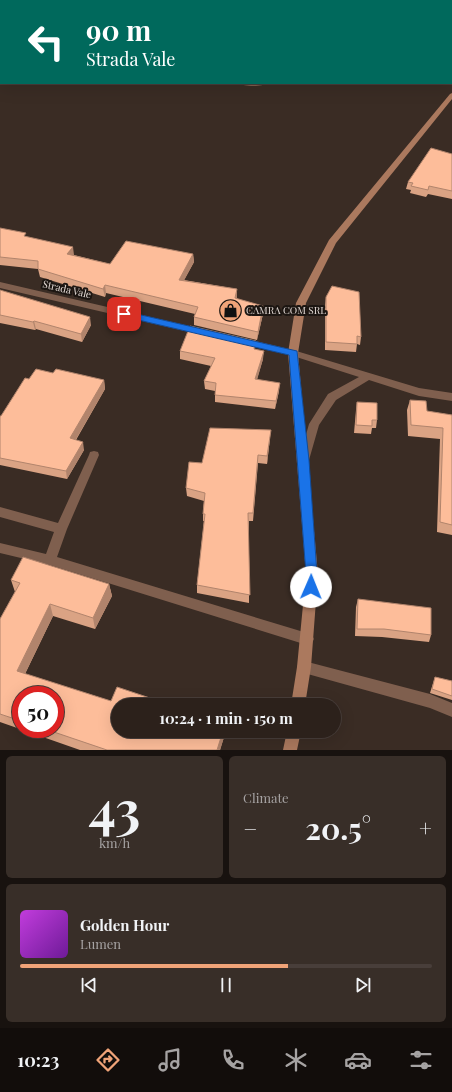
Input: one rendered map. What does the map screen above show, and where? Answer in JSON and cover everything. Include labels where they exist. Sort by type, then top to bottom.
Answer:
[{"type":"main road","points":[[299,698],[307,639],[312,574],[304,460],[294,353],[301,303],[332,242],[452,95]]},
{"type":"main road","points":[[290,750],[293,738]]},
{"type":"street","name":"Strada Vale","points":[[0,285],[208,334]]},
{"type":"street","points":[[232,339],[294,353],[419,392],[452,397]]},
{"type":"street","points":[[304,460],[314,424],[332,398],[367,377]]},
{"type":"street","points":[[50,560],[61,529],[94,455]]},
{"type":"street","points":[[0,512],[61,529]]},
{"type":"street","points":[[0,548],[50,560],[307,639]]},
{"type":"street","points":[[304,667],[430,701],[452,710]]},
{"type":"building","points":[[431,148],[452,154],[452,191],[429,186],[428,190],[411,186],[413,183],[408,182]]},
{"type":"building","points":[[0,228],[26,233],[24,236],[73,247],[67,254],[110,264],[126,241],[193,254],[179,280],[237,289],[235,298],[263,306],[258,332],[194,317],[198,307],[105,285],[103,289],[38,269],[38,261],[0,257]]},
{"type":"building","points":[[332,286],[359,292],[361,337],[357,336],[357,344],[326,342],[326,297]]},
{"type":"building","points":[[0,290],[90,317],[81,334],[34,321],[0,315]]},
{"type":"building","points":[[190,326],[256,341],[254,349],[264,351],[255,379],[280,383],[276,401],[215,395],[216,383],[204,381],[215,358],[180,351]]},
{"type":"building","points":[[36,369],[53,373],[56,369],[104,380],[70,438],[83,442],[66,471],[0,458],[0,416],[25,378],[29,379]]},
{"type":"building","points":[[410,400],[426,401],[427,411],[452,415],[452,525],[440,522],[443,428],[411,425]]},
{"type":"building","points":[[357,402],[377,403],[377,420],[372,420],[372,426],[356,425]]},
{"type":"building","points":[[210,428],[271,430],[267,456],[258,455],[253,513],[248,513],[250,595],[197,585],[205,514],[203,514],[205,493],[186,488],[189,462],[202,463]]},
{"type":"building","points":[[23,557],[109,584],[93,618],[50,604],[17,671],[64,686],[12,686],[12,718],[0,714],[0,619],[20,583],[11,580]]},
{"type":"building","points":[[358,599],[431,608],[431,635],[384,629],[357,629]]},
{"type":"building","points":[[435,677],[452,681],[452,696],[432,689]]},
{"type":"building","points":[[64,686],[111,701],[111,738],[221,738],[217,750],[107,750],[64,735]]},
{"type":"building","points":[[117,687],[150,698],[112,698]]},
{"type":"place","name":"CAMRA COM SRL","points":[[230,310]]},
{"type":"route","points":[[124,314],[294,353],[295,384],[304,460],[312,574],[311,587]]}]
